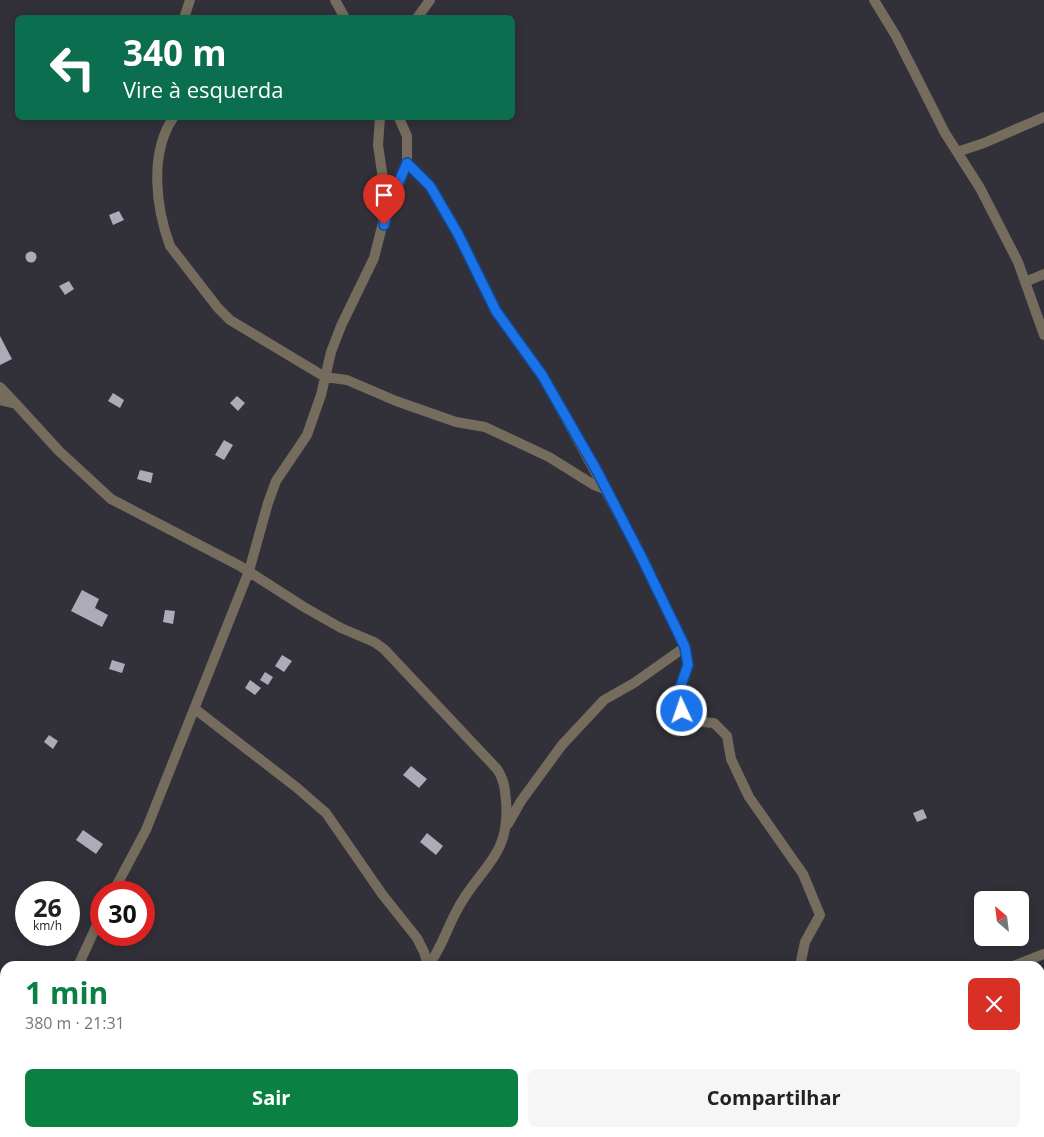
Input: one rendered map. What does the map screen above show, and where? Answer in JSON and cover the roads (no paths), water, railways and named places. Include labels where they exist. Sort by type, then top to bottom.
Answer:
[{"type":"street","points":[[185,15],[190,0]]},
{"type":"street","points":[[336,0],[344,15]]},
{"type":"street","points":[[419,15],[430,0]]},
{"type":"street","points":[[874,0],[896,36],[945,133],[980,188],[1018,262],[1044,335]]},
{"type":"street","points":[[957,152],[984,143],[1044,117]]},
{"type":"street","points":[[172,120],[158,163],[160,212],[170,246],[218,308],[230,320],[325,377],[347,380],[396,401],[456,422],[485,427],[549,457],[594,485],[607,490]]},
{"type":"street","points":[[380,120],[379,154],[388,207]]},
{"type":"street","points":[[119,881],[146,830],[195,709],[249,571],[276,481],[307,435],[316,414],[331,352],[341,326],[374,258],[388,207],[407,163],[407,136],[400,120]]},
{"type":"street","points":[[407,163],[430,186],[458,234],[496,311],[542,375],[607,490],[685,647],[688,665],[680,688],[682,711],[690,721],[714,723],[727,736],[731,759],[749,797],[804,874],[820,915],[805,942],[801,961]]},
{"type":"street","points":[[1025,282],[1044,274]]},
{"type":"street","points":[[0,387],[59,451],[111,499],[249,571],[304,607],[341,628],[374,642],[384,649],[497,769],[505,788],[507,825],[504,842],[456,912],[440,950],[432,961]]},
{"type":"street","points":[[0,400],[16,404]]},
{"type":"street","points":[[507,825],[521,800],[562,745],[604,700],[634,684],[685,647]]},
{"type":"street","points":[[195,709],[296,787],[326,813],[382,894],[417,938],[427,961]]},
{"type":"street","points":[[80,961],[90,940]]},
{"type":"street","points":[[1026,961],[1044,954]]}]
